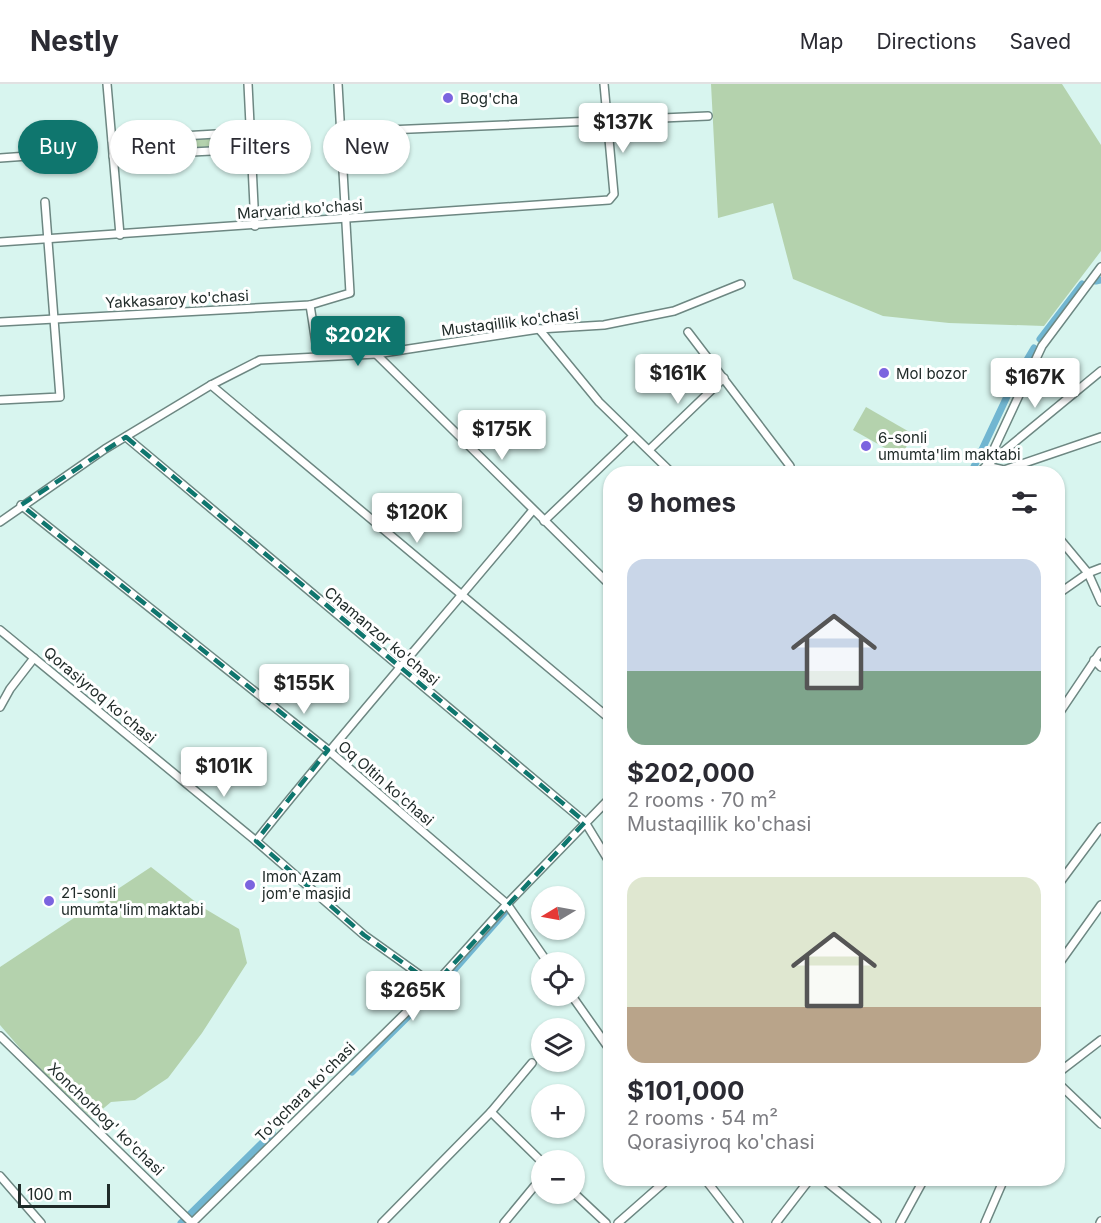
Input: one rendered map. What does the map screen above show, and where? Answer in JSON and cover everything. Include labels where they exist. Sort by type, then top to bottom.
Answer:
[{"type":"street","points":[[107,84],[110,120]]},
{"type":"street","points":[[248,84],[250,120]]},
{"type":"street","points":[[338,84],[340,120]]},
{"type":"street","points":[[604,84],[607,119]]},
{"type":"street","points":[[410,129],[708,116]]},
{"type":"street","name":"Marvarid ko'chasi","points":[[0,242],[609,200],[614,195],[607,119]]},
{"type":"street","points":[[0,158],[18,157]]},
{"type":"street","points":[[115,174],[120,235]]},
{"type":"street","points":[[252,174],[255,226]]},
{"type":"street","points":[[344,174],[347,219]]},
{"type":"street","points":[[0,400],[60,397],[56,319],[45,202]]},
{"type":"street","name":"Yakkasaroy ko'chasi","points":[[0,322],[310,305],[343,296],[351,290],[347,219]]},
{"type":"street","points":[[986,466],[1042,346],[1101,267]]},
{"type":"street","name":"Mustaqillik ko'chasi","points":[[0,522],[21,505],[210,385],[260,360],[376,354],[539,329],[604,325],[674,311],[741,284]]},
{"type":"street","points":[[310,305],[318,356]]},
{"type":"street","points":[[539,329],[599,402],[666,466]]},
{"type":"street","points":[[688,332],[790,466]]},
{"type":"street","points":[[376,354],[603,578]]},
{"type":"street","points":[[986,466],[1101,371]]},
{"type":"street","points":[[650,449],[724,378]]},
{"type":"street","points":[[210,385],[603,713]]},
{"type":"street","points":[[544,521],[633,436]]},
{"type":"street","points":[[1017,466],[1101,437]]},
{"type":"street","name":"Chamanzor ko'chasi","points":[[126,438],[400,670],[585,822],[603,851]]},
{"type":"street","name":"Oq Oltin ko'chasi","points":[[21,505],[328,750],[507,904],[540,952]]},
{"type":"street","points":[[256,841],[328,750],[400,670],[533,510]]},
{"type":"street","points":[[1065,545],[1088,573],[1101,602]]},
{"type":"street","points":[[1065,589],[1088,573],[1101,568]]},
{"type":"street","name":"Qorasiyroq ko'chasi","points":[[0,630],[256,841],[364,935],[434,985]]},
{"type":"street","points":[[1065,705],[1101,651]]},
{"type":"street","points":[[0,707],[10,688],[34,658]]},
{"type":"street","points":[[1094,660],[1101,667]]},
{"type":"street","name":"To'qchara ko'chasi","points":[[192,1223],[434,985],[507,904],[603,805]]},
{"type":"street","points":[[1065,876],[1101,827]]},
{"type":"street","points":[[1065,955],[1101,905]]},
{"type":"street","points":[[579,1006],[603,1040]]},
{"type":"street","name":"Xonchorbog' ko'chasi","points":[[0,1036],[192,1223]]},
{"type":"street","points":[[1065,1068],[1101,1040]]},
{"type":"street","points":[[382,1223],[490,1112],[531,1064]]},
{"type":"street","points":[[1065,1090],[1101,1124]]},
{"type":"street","points":[[490,1112],[531,1151]]},
{"type":"street","points":[[0,1176],[41,1223]]},
{"type":"street","points":[[618,1223],[660,1186]]},
{"type":"street","points":[[710,1186],[739,1223]]},
{"type":"street","points":[[776,1223],[805,1186]]},
{"type":"street","points":[[832,1186],[877,1223]]},
{"type":"street","points":[[900,1223],[920,1186]]},
{"type":"street","points":[[984,1223],[1001,1186]]},
{"type":"street","points":[[504,1223],[531,1190]]},
{"type":"street","points":[[585,1203],[606,1223]]},
{"type":"highlighted area","points":[[126,437],[585,822],[434,985],[364,935],[256,841],[328,750],[21,505]]},
{"type":"green space","points":[[711,84],[1062,84],[1101,145],[1101,251],[1044,326],[949,323],[883,316],[793,279],[773,203],[718,218]]},
{"type":"green space","points":[[209,138],[209,148],[197,149],[197,139]]},
{"type":"green space","points":[[866,407],[913,434],[901,457],[853,430]]},
{"type":"green space","points":[[151,867],[202,907],[239,929],[247,963],[202,1033],[168,1078],[135,1100],[111,1102],[92,1118],[31,1061],[0,1025],[0,967]]},
{"type":"waterway","points":[[1096,281],[1101,280]]},
{"type":"waterway","points":[[1040,339],[1082,284]]},
{"type":"waterway","points":[[1015,380],[1034,348]]},
{"type":"waterway","points":[[974,466],[1011,388]]},
{"type":"waterway","points":[[352,1072],[447,978],[506,911]]},
{"type":"waterway","points":[[181,1223],[272,1133]]},
{"type":"place","name":"Bog'cha","points":[[448,98]]},
{"type":"place","name":"Mol bozor","points":[[884,373]]},
{"type":"place","name":"6-sonli umumta'lim maktabi","points":[[866,446]]},
{"type":"place","name":"Imon Azam jom'e masjid","points":[[250,885]]},
{"type":"place","name":"21-sonli umumta'lim maktabi","points":[[49,901]]}]
